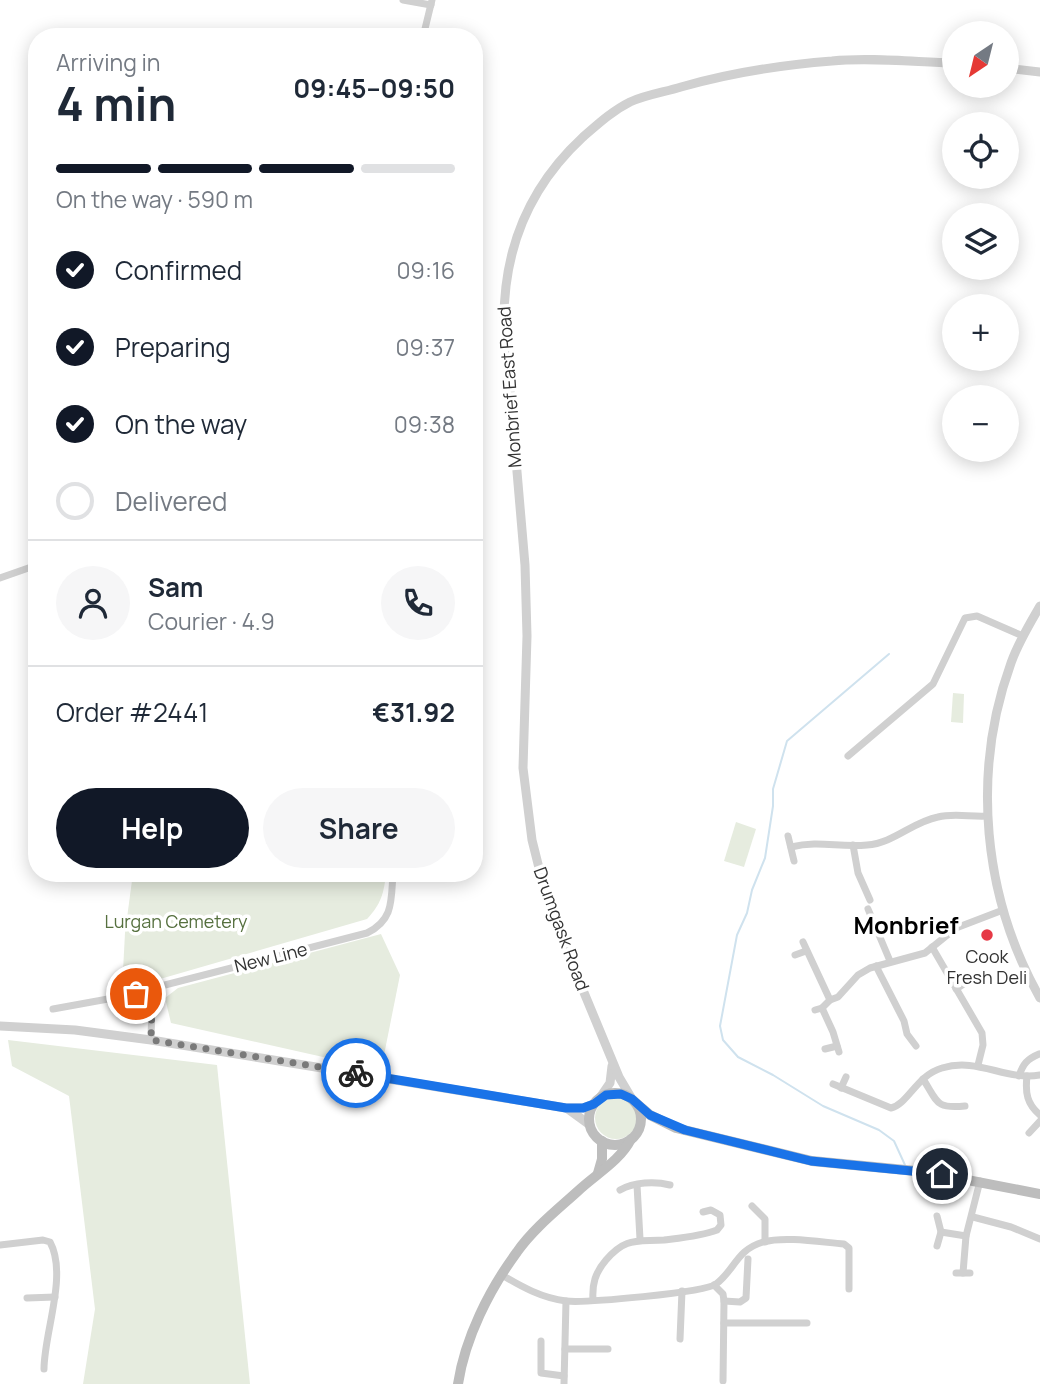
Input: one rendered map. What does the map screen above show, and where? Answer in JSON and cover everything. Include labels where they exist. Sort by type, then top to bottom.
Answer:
[{"type":"main road","points":[[676,1128],[650,1115],[621,1094],[613,1093],[596,1101],[590,1111],[590,1125],[602,1141],[621,1144],[635,1134],[657,1125],[811,1161],[908,1170],[980,1181],[1040,1195]]},
{"type":"main road","points":[[457,1384],[468,1343],[482,1310],[517,1251],[598,1173],[621,1155],[635,1134],[640,1116],[634,1101]]},
{"type":"main road","points":[[598,1173],[602,1159],[602,1141]]},
{"type":"street","points":[[404,0],[431,2],[425,28]]},
{"type":"street","name":"Monbrief East Road","points":[[523,753],[527,636],[525,565],[513,445],[504,293],[515,237],[528,206],[544,180],[567,152],[605,117],[632,101],[717,77],[834,60],[942,63]]},
{"type":"street","points":[[1019,70],[1040,72]]},
{"type":"street","points":[[0,578],[28,568]]},
{"type":"street","points":[[1040,606],[1023,636],[1002,691],[988,779],[987,816],[993,872],[1003,910],[1020,958],[1040,998]]},
{"type":"street","points":[[848,756],[933,684],[965,618],[977,616],[1023,636]]},
{"type":"street","name":"Drumgask Road","points":[[523,753],[532,840],[545,892],[611,1059],[634,1101]]},
{"type":"street","points":[[791,847],[820,842],[866,845],[890,840],[923,821],[939,816],[987,816]]},
{"type":"street","points":[[788,836],[794,861]]},
{"type":"street","points":[[853,845],[858,873],[868,896],[857,897]]},
{"type":"street","name":"New Line","points":[[152,999],[161,986],[354,937],[378,928],[386,919],[391,906],[392,882]]},
{"type":"street","points":[[868,909],[890,961]]},
{"type":"street","points":[[825,1049],[838,1049],[819,1009],[846,990],[858,975],[890,961],[916,956],[956,928],[1003,910]]},
{"type":"street","points":[[803,942],[830,1000]]},
{"type":"street","points":[[932,947],[982,1033],[983,1045],[978,1065]]},
{"type":"street","points":[[795,955],[806,951]]},
{"type":"street","points":[[876,966],[904,1021],[906,1034],[916,1046]]},
{"type":"street","points":[[956,989],[965,983]]},
{"type":"street","points":[[52,1009],[130,995],[152,999],[151,1040]]},
{"type":"street","points":[[2,1026],[151,1040],[566,1108],[583,1108],[596,1101],[610,1083],[611,1059]]},
{"type":"street","points":[[1029,1133],[1040,1118],[1029,1104],[1023,1065],[1029,1058],[1039,1054]]},
{"type":"street","points":[[833,1084],[891,1108],[899,1106],[923,1079],[939,1068],[956,1064],[978,1065],[1023,1076],[1040,1075]]},
{"type":"street","points":[[841,1088],[846,1076]]},
{"type":"street","points":[[923,1079],[941,1105],[949,1108],[965,1106]]},
{"type":"street","points":[[566,1108],[590,1125]]},
{"type":"street","points":[[963,1273],[967,1236],[980,1181]]},
{"type":"street","points":[[620,1190],[659,1182],[670,1185]]},
{"type":"street","points":[[637,1185],[640,1239]]},
{"type":"street","points":[[752,1206],[765,1219],[765,1242]]},
{"type":"street","points":[[593,1300],[595,1276],[615,1250],[627,1242],[640,1239],[661,1240],[717,1230],[721,1225],[720,1215],[711,1210],[703,1212]]},
{"type":"street","points":[[937,1216],[941,1231],[937,1246]]},
{"type":"street","points":[[973,1217],[1011,1227],[1040,1239]]},
{"type":"street","points":[[941,1231],[967,1236]]},
{"type":"street","points":[[0,1245],[43,1240],[50,1242],[56,1253],[55,1297],[44,1369]]},
{"type":"street","points":[[502,1275],[530,1292],[566,1301],[682,1292],[714,1286],[744,1251],[765,1242],[844,1244],[849,1248],[849,1289]]},
{"type":"street","points":[[724,1301],[740,1302],[746,1298],[748,1259]]},
{"type":"street","points":[[714,1286],[723,1294],[724,1301],[723,1381]]},
{"type":"street","points":[[680,1339],[682,1292]]},
{"type":"street","points":[[27,1298],[55,1297]]},
{"type":"street","points":[[541,1341],[541,1373],[564,1380],[566,1301]]},
{"type":"street","points":[[724,1323],[807,1323]]},
{"type":"street","points":[[565,1349],[608,1349]]},
{"type":"street","points":[[33,1356],[44,1356]]},
{"type":"green space","points":[[953,693],[964,694],[963,723],[951,722]]},
{"type":"green space","points":[[736,822],[756,829],[744,867],[724,861]]},
{"type":"green space","name":"Lurgan Cemetery","points":[[132,882],[385,882],[381,898],[367,919],[122,990],[125,933]]},
{"type":"green space","points":[[381,934],[400,975],[381,1070],[171,1023],[165,998],[178,988]]},
{"type":"green space","points":[[8,1040],[217,1065],[250,1384],[83,1384],[95,1309],[69,1096],[12,1066]]},
{"type":"green space","points":[[616,1097],[631,1103],[637,1118],[631,1133],[616,1139],[601,1133],[595,1118],[601,1103]]},
{"type":"waterway","points":[[889,654],[787,741],[773,789],[765,858],[737,935],[720,1026],[723,1040],[738,1057],[823,1106],[879,1130],[894,1141],[905,1165]]},
{"type":"way so far","points":[[136,994],[152,999],[151,1040],[356,1073]]},
{"type":"place","name":"Cook Fresh Deli","points":[[987,935]]},
{"type":"district","name":"Monbrief","points":[[906,926]]},
{"type":"route","points":[[356,1073],[566,1108],[583,1108],[606,1095],[621,1094],[632,1099],[650,1115],[676,1128],[811,1161],[942,1174]]}]
